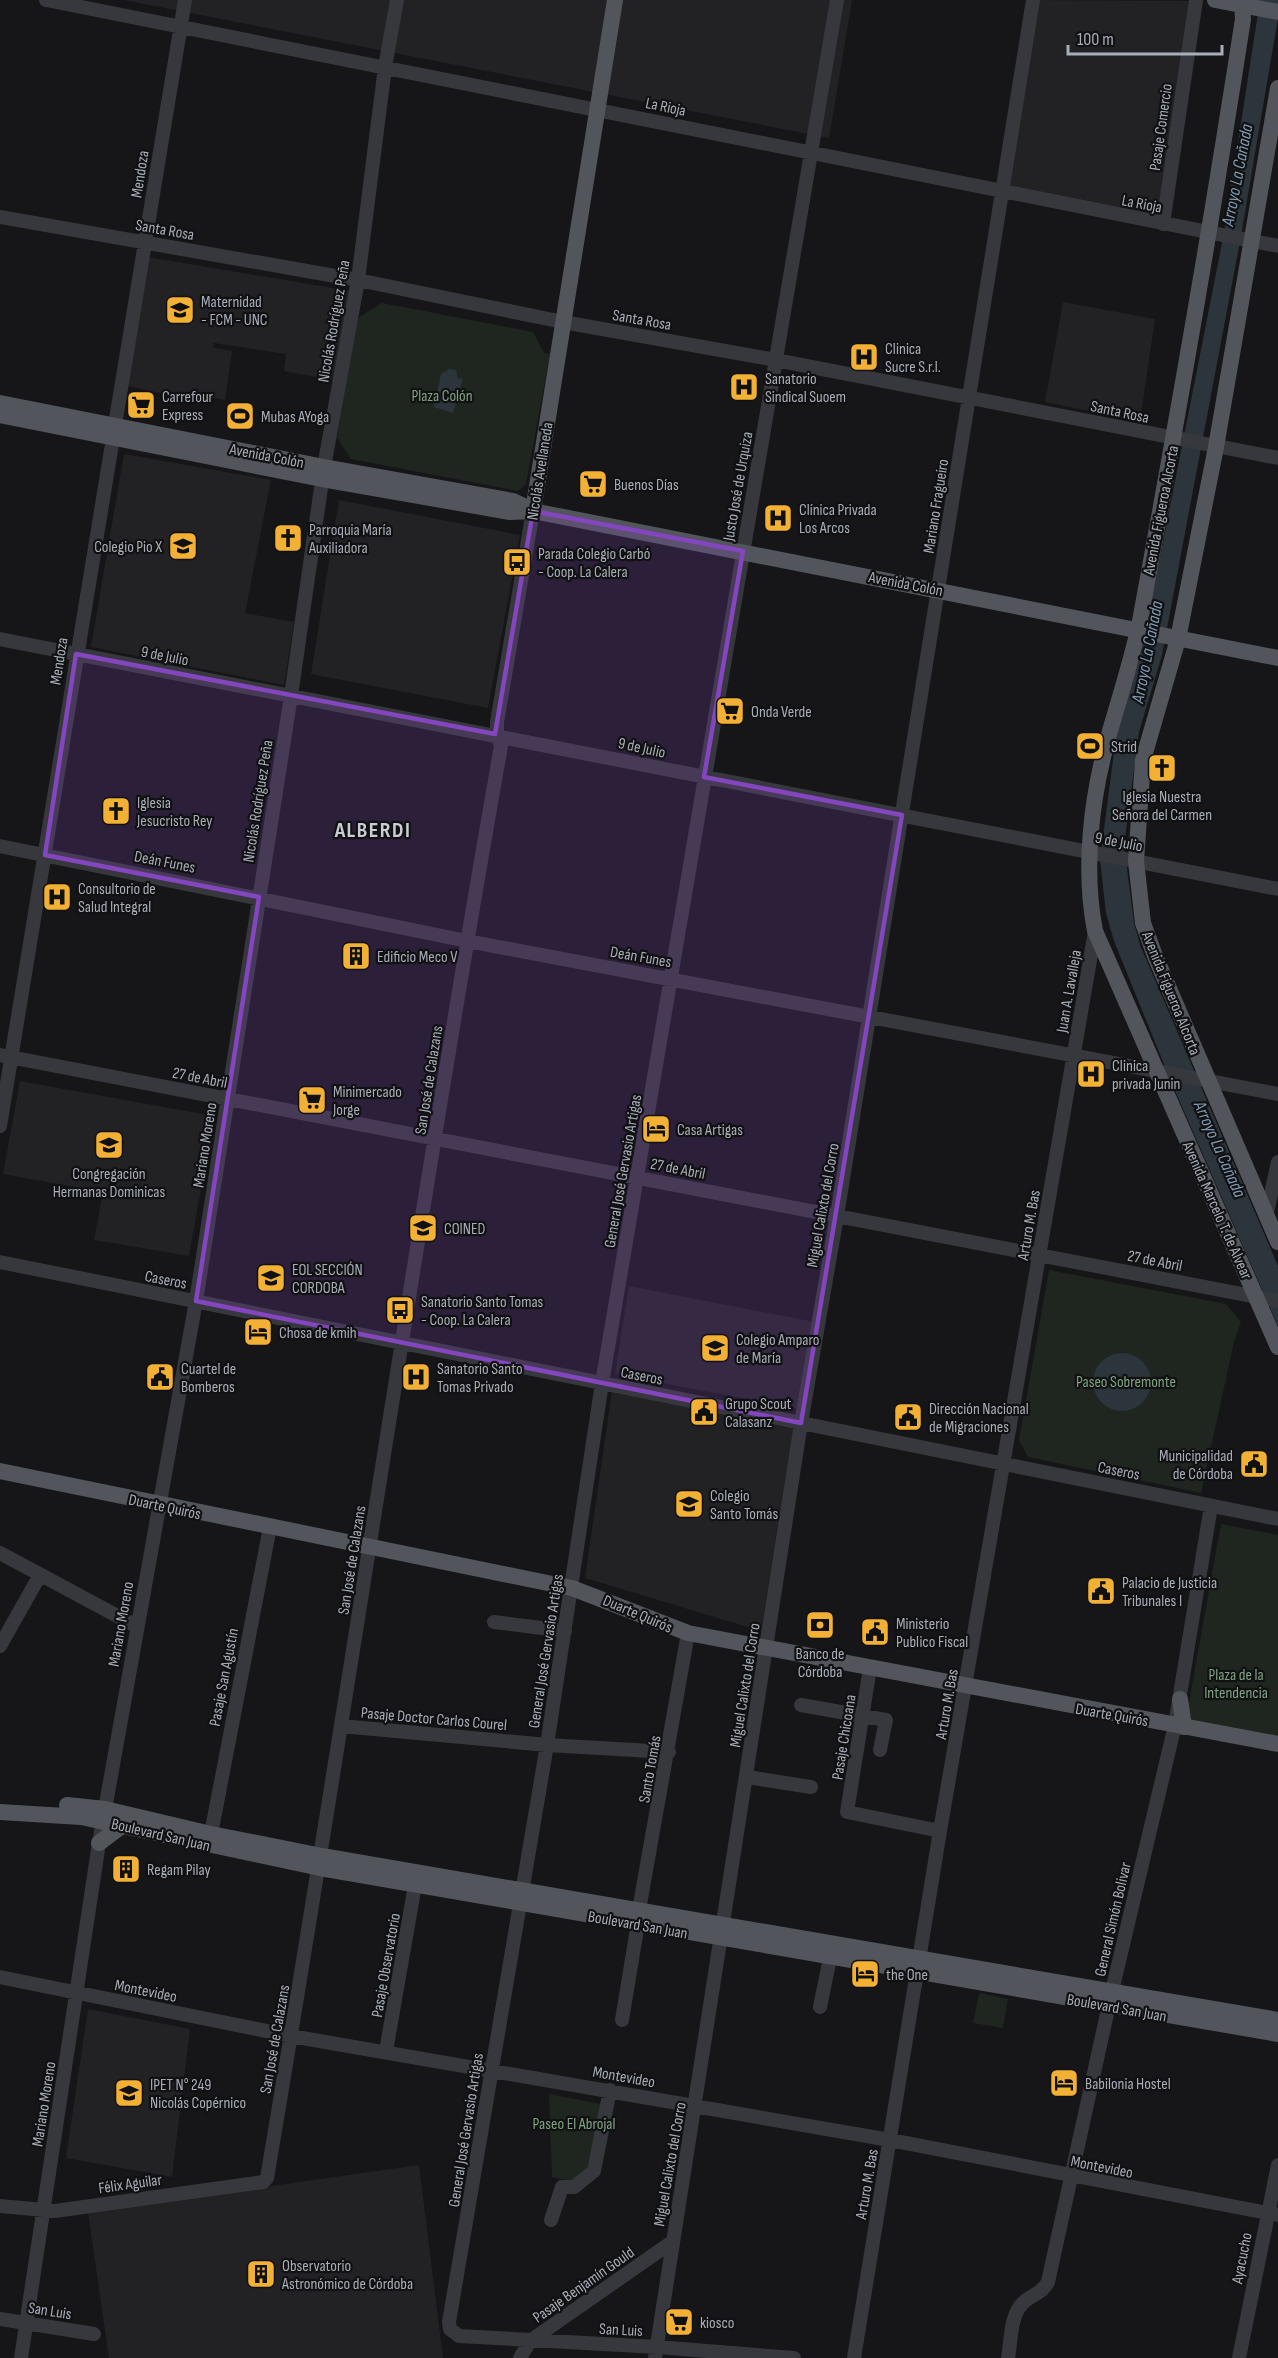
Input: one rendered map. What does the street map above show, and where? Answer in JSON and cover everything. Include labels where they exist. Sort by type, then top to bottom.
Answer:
[{"type":"main road","name":"Nicolás Avellaneda","points":[[533,511],[615,0]]},
{"type":"main road","points":[[1215,0],[1243,3],[1278,12]]},
{"type":"main road","name":"Avenida Figueroa Alcorta","points":[[1157,1073],[1095,931],[1090,852],[1104,756],[1138,630],[1174,439],[1210,233],[1243,19],[1243,3]]},
{"type":"main road","name":"Avenida Figueroa Alcorta","points":[[1209,1083],[1143,923],[1136,861],[1143,760],[1178,639],[1216,447],[1278,88]]},
{"type":"main road","name":"Avenida Colón","points":[[0,403],[114,431],[323,473],[513,501],[533,511],[939,589],[1278,658]]},
{"type":"main road","name":"Avenida Colón","points":[[0,415],[114,431]]},
{"type":"main road","name":"Avenida Marcelo T. de Alvear","points":[[1157,1073],[1278,1347]]},
{"type":"main road","points":[[1209,1083],[1278,1242]]},
{"type":"main road","name":"Duarte Quirós","points":[[0,1471],[572,1588],[688,1633],[965,1687],[1278,1744]]},
{"type":"main road","points":[[1179,1726],[1180,1699]]},
{"type":"main road","name":"Boulevard San Juan","points":[[0,1801],[104,1815],[211,1834],[415,1885],[521,1897]]},
{"type":"main road","name":"Boulevard San Juan","points":[[0,1812],[104,1815],[123,1825],[521,1897],[1110,1998],[1278,2020]]},
{"type":"main road","points":[[99,1843],[123,1825]]},
{"type":"main road","name":"Boulevard San Juan","points":[[722,1931],[830,1958],[919,1966]]},
{"type":"main road","name":"Boulevard San Juan","points":[[1110,1998],[1278,2034]]},
{"type":"street","name":"La Rioja","points":[[46,0],[598,108],[1002,192],[1278,246]]},
{"type":"street","name":"Mendoza","points":[[0,1126],[6,1056],[45,855],[184,0]]},
{"type":"street","name":"Nicolás Rodríguez Peña","points":[[259,897],[323,473],[358,280],[385,67],[397,0]]},
{"type":"street","name":"Justo José de Urquiza","points":[[670,978],[837,0]]},
{"type":"street","name":"Mariano Fragueiro","points":[[870,1017],[1034,0]]},
{"type":"street","name":"Pasaje Comercio","points":[[1163,224],[1196,0]]},
{"type":"street","name":"Santa Rosa","points":[[0,217],[358,280],[563,322],[776,360],[1278,458]]},
{"type":"street","name":"Nicolás Avellaneda","points":[[466,941],[501,746],[497,734],[533,511]]},
{"type":"street","name":"9 de Julio","points":[[0,639],[497,734],[704,777],[1278,889]]},
{"type":"street","name":"Deán Funes","points":[[0,846],[466,941],[670,978],[1209,1083],[1278,1094]]},
{"type":"street","name":"Mariano Moreno","points":[[21,2358],[99,1843],[136,1626],[196,1301],[259,897]]},
{"type":"street","name":"Juan A. Lavalleja","points":[[1074,1057],[1095,931]]},
{"type":"street","name":"San José de Calazans","points":[[263,2182],[267,2178],[321,1862],[466,941]]},
{"type":"street","name":"General José Gervasio Artigas","points":[[450,2329],[547,1745],[602,1383],[639,1178],[670,978]]},
{"type":"street","name":"Miguel Calixto del Corro","points":[[656,2352],[801,1423],[870,1017]]},
{"type":"street","name":"27 de Abril","points":[[6,1056],[1278,1301]]},
{"type":"street","name":"Arturo M. Bas","points":[[854,2358],[940,1831],[1074,1057]]},
{"type":"street","points":[[1266,1217],[1278,1162]]},
{"type":"street","name":"Caseros","points":[[0,1262],[401,1345],[602,1383],[1278,1519]]},
{"type":"street","points":[[1180,1699],[1211,1506]]},
{"type":"street","name":"Pasaje San Agustín","points":[[211,1834],[270,1527]]},
{"type":"street","points":[[0,1553],[136,1626]]},
{"type":"street","points":[[0,1646],[40,1575]]},
{"type":"street","points":[[494,1622],[565,1631]]},
{"type":"street","name":"Santo Tomás","points":[[622,2020],[688,1633]]},
{"type":"street","name":"Pasaje Chicoana","points":[[870,1668],[847,1812],[940,1831]]},
{"type":"street","points":[[801,1705],[886,1720],[880,1750]]},
{"type":"street","name":"Pasaje Doctor Carlos Courel","points":[[341,1726],[547,1745],[669,1752]]},
{"type":"street","name":"General Simón Bolivar","points":[[1008,2358],[1016,2313],[1025,2300],[1044,2290],[1048,2282],[1110,1998],[1179,1726]]},
{"type":"street","points":[[747,1777],[811,1787]]},
{"type":"street","name":"Pasaje Observatorio","points":[[387,2051],[415,1885]]},
{"type":"street","points":[[820,2007],[830,1958]]},
{"type":"street","name":"Montevideo","points":[[0,1977],[291,2036],[492,2069],[890,2140],[1071,2177],[1272,2214]]},
{"type":"street","points":[[551,2220],[562,2187],[574,2187],[594,2171],[610,2090]]},
{"type":"street","name":"Ayacucho","points":[[1239,2358],[1272,2214],[1278,2165]]},
{"type":"street","name":"Félix Aguilar","points":[[0,2206],[43,2211],[263,2182]]},
{"type":"street","name":"Pasaje Benjamín Gould","points":[[520,2358],[530,2341],[672,2242]]},
{"type":"street","name":"San Luis","points":[[0,2319],[94,2334]]},
{"type":"street","name":"San Luis","points":[[450,2329],[459,2336],[656,2352],[794,2358]]},
{"type":"highlighted area","points":[[533,511],[743,551],[704,777],[902,815],[801,1423],[196,1301],[259,897],[45,855],[76,654],[495,734]]},
{"type":"shaded area","points":[[124,0],[852,0],[829,138]]},
{"type":"shaded area","points":[[1028,0],[1190,1],[1159,217],[1008,187]]},
{"type":"shaded area","points":[[148,257],[350,291],[334,380],[284,371],[286,354],[214,343],[213,348],[232,351],[225,400],[185,393],[183,398],[128,386]]},
{"type":"shaded area","points":[[1063,302],[1155,319],[1140,421],[1045,402]]},
{"type":"shaded area","name":"Colegio Pio X","points":[[124,454],[271,480],[245,613],[294,622],[284,685],[91,647]]},
{"type":"shaded area","points":[[339,500],[520,535],[488,708],[311,674]]},
{"type":"shaded area","name":"Congregación Hermanas Dominicas","points":[[20,1081],[214,1116],[189,1256],[94,1240],[103,1192],[3,1174]]},
{"type":"shaded area","name":"Colegio Amparo de María","points":[[629,1286],[815,1322],[800,1409],[615,1374]]},
{"type":"shaded area","name":"Colegio Santo Tomás","points":[[612,1391],[793,1429],[761,1631],[585,1578]]},
{"type":"shaded area","name":"IPET N° 249 Nicolás Copérnico","points":[[88,2009],[190,2029],[172,2177],[66,2158]]},
{"type":"shaded area","points":[[419,2165],[443,2358],[109,2358],[88,2212]]},
{"type":"green space","name":"Plaza Colón","points":[[382,303],[533,332],[544,353],[550,354],[526,484],[518,491],[351,459],[337,438],[356,319]]},
{"type":"green space","name":"Paseo Sobremonte","points":[[1049,1270],[1226,1304],[1241,1322],[1234,1342],[1201,1493],[1028,1457],[1019,1440]]},
{"type":"green space","name":"Plaza de la Intendencia","points":[[1221,1524],[1278,1535],[1278,1736],[1186,1719]]},
{"type":"green space","points":[[979,1993],[1008,1999],[1003,2028],[973,2023]]},
{"type":"green space","name":"Paseo El Abrojal","points":[[549,2094],[601,2104],[587,2173],[576,2182],[552,2177]]},
{"type":"water","name":"Arroyo La Cañada","points":[[1260,0],[1278,0],[1278,18],[1241,236],[1162,655],[1139,732],[1124,846],[1134,923],[1140,945],[1278,1266],[1278,1326],[1170,1079],[1114,941],[1106,913],[1100,860],[1117,729],[1141,654],[1224,233]]},
{"type":"water","points":[[449,369],[456,370],[458,379],[463,378],[453,413],[434,407],[441,374]]},
{"type":"water","points":[[1116,1353],[1128,1353],[1143,1361],[1151,1376],[1151,1388],[1143,1403],[1128,1411],[1116,1411],[1101,1403],[1093,1388],[1093,1376],[1101,1361]]},
{"type":"place","name":"Maternidad - FCM - UNC","points":[[180,310]]},
{"type":"place","name":"Clinica Sucre S.r.l.","points":[[864,357]]},
{"type":"place","name":"Sanatorio Sindical Suoem","points":[[744,387]]},
{"type":"place","name":"Carrefour Express","points":[[141,405]]},
{"type":"place","name":"Mubas AYoga","points":[[240,416]]},
{"type":"place","name":"Buenos Días","points":[[593,484]]},
{"type":"place","name":"Clínica Privada Los Arcos","points":[[778,518]]},
{"type":"place","name":"Parroquia María Auxiliadora","points":[[288,538]]},
{"type":"place","name":"Colegio Pio X","points":[[183,546]]},
{"type":"place","name":"Parada Colegio Carbó - Coop. La Calera","points":[[517,562]]},
{"type":"place","name":"Onda Verde","points":[[730,711]]},
{"type":"place","name":"Strid","points":[[1090,746]]},
{"type":"place","name":"Iglesia Nuestra Señora del Carmen","points":[[1162,768]]},
{"type":"place","name":"Iglesia Jesucristo Rey","points":[[116,811]]},
{"type":"place","name":"Consultorio de Salud Integral","points":[[57,897]]},
{"type":"place","name":"Edificio Meco V","points":[[356,956]]},
{"type":"place","name":"Clinica privada Junin","points":[[1091,1074]]},
{"type":"place","name":"Minimercado Jorge","points":[[312,1100]]},
{"type":"place","name":"Casa Artigas","points":[[656,1129]]},
{"type":"place","name":"Congregación Hermanas Dominicas","points":[[109,1145]]},
{"type":"place","name":"COINED","points":[[423,1228]]},
{"type":"place","name":"EOL SECCIÓN CORDOBA","points":[[271,1278]]},
{"type":"place","name":"Sanatorio Santo Tomas - Coop. La Calera","points":[[400,1310]]},
{"type":"place","name":"Chosa de kmih","points":[[258,1332]]},
{"type":"place","name":"Colegio Amparo de María","points":[[715,1348]]},
{"type":"place","name":"Cuartel de Bomberos","points":[[160,1377]]},
{"type":"place","name":"Sanatorio Santo Tomas Privado","points":[[416,1377]]},
{"type":"place","name":"Grupo Scout Calasanz","points":[[704,1412]]},
{"type":"place","name":"Dirección Nacional de Migraciones","points":[[908,1417]]},
{"type":"place","name":"Municipalidad de Córdoba","points":[[1254,1464]]},
{"type":"place","name":"Colegio Santo Tomás","points":[[689,1504]]},
{"type":"place","name":"Palacio de Justicia Tribunales I","points":[[1101,1591]]},
{"type":"place","name":"Banco de Córdoba","points":[[820,1625]]},
{"type":"place","name":"Ministerio Publico Fiscal","points":[[875,1632]]},
{"type":"place","name":"Regam Pilay","points":[[126,1869]]},
{"type":"place","name":"the One","points":[[865,1974]]},
{"type":"place","name":"Babilonia Hostel","points":[[1064,2083]]},
{"type":"place","name":"IPET N° 249 Nicolás Copérnico","points":[[129,2093]]},
{"type":"place","name":"Observatorio Astronómico de Córdoba","points":[[261,2274]]},
{"type":"place","name":"kiosco","points":[[679,2322]]},
{"type":"district","name":"ALBERDI","points":[[373,829]]}]
